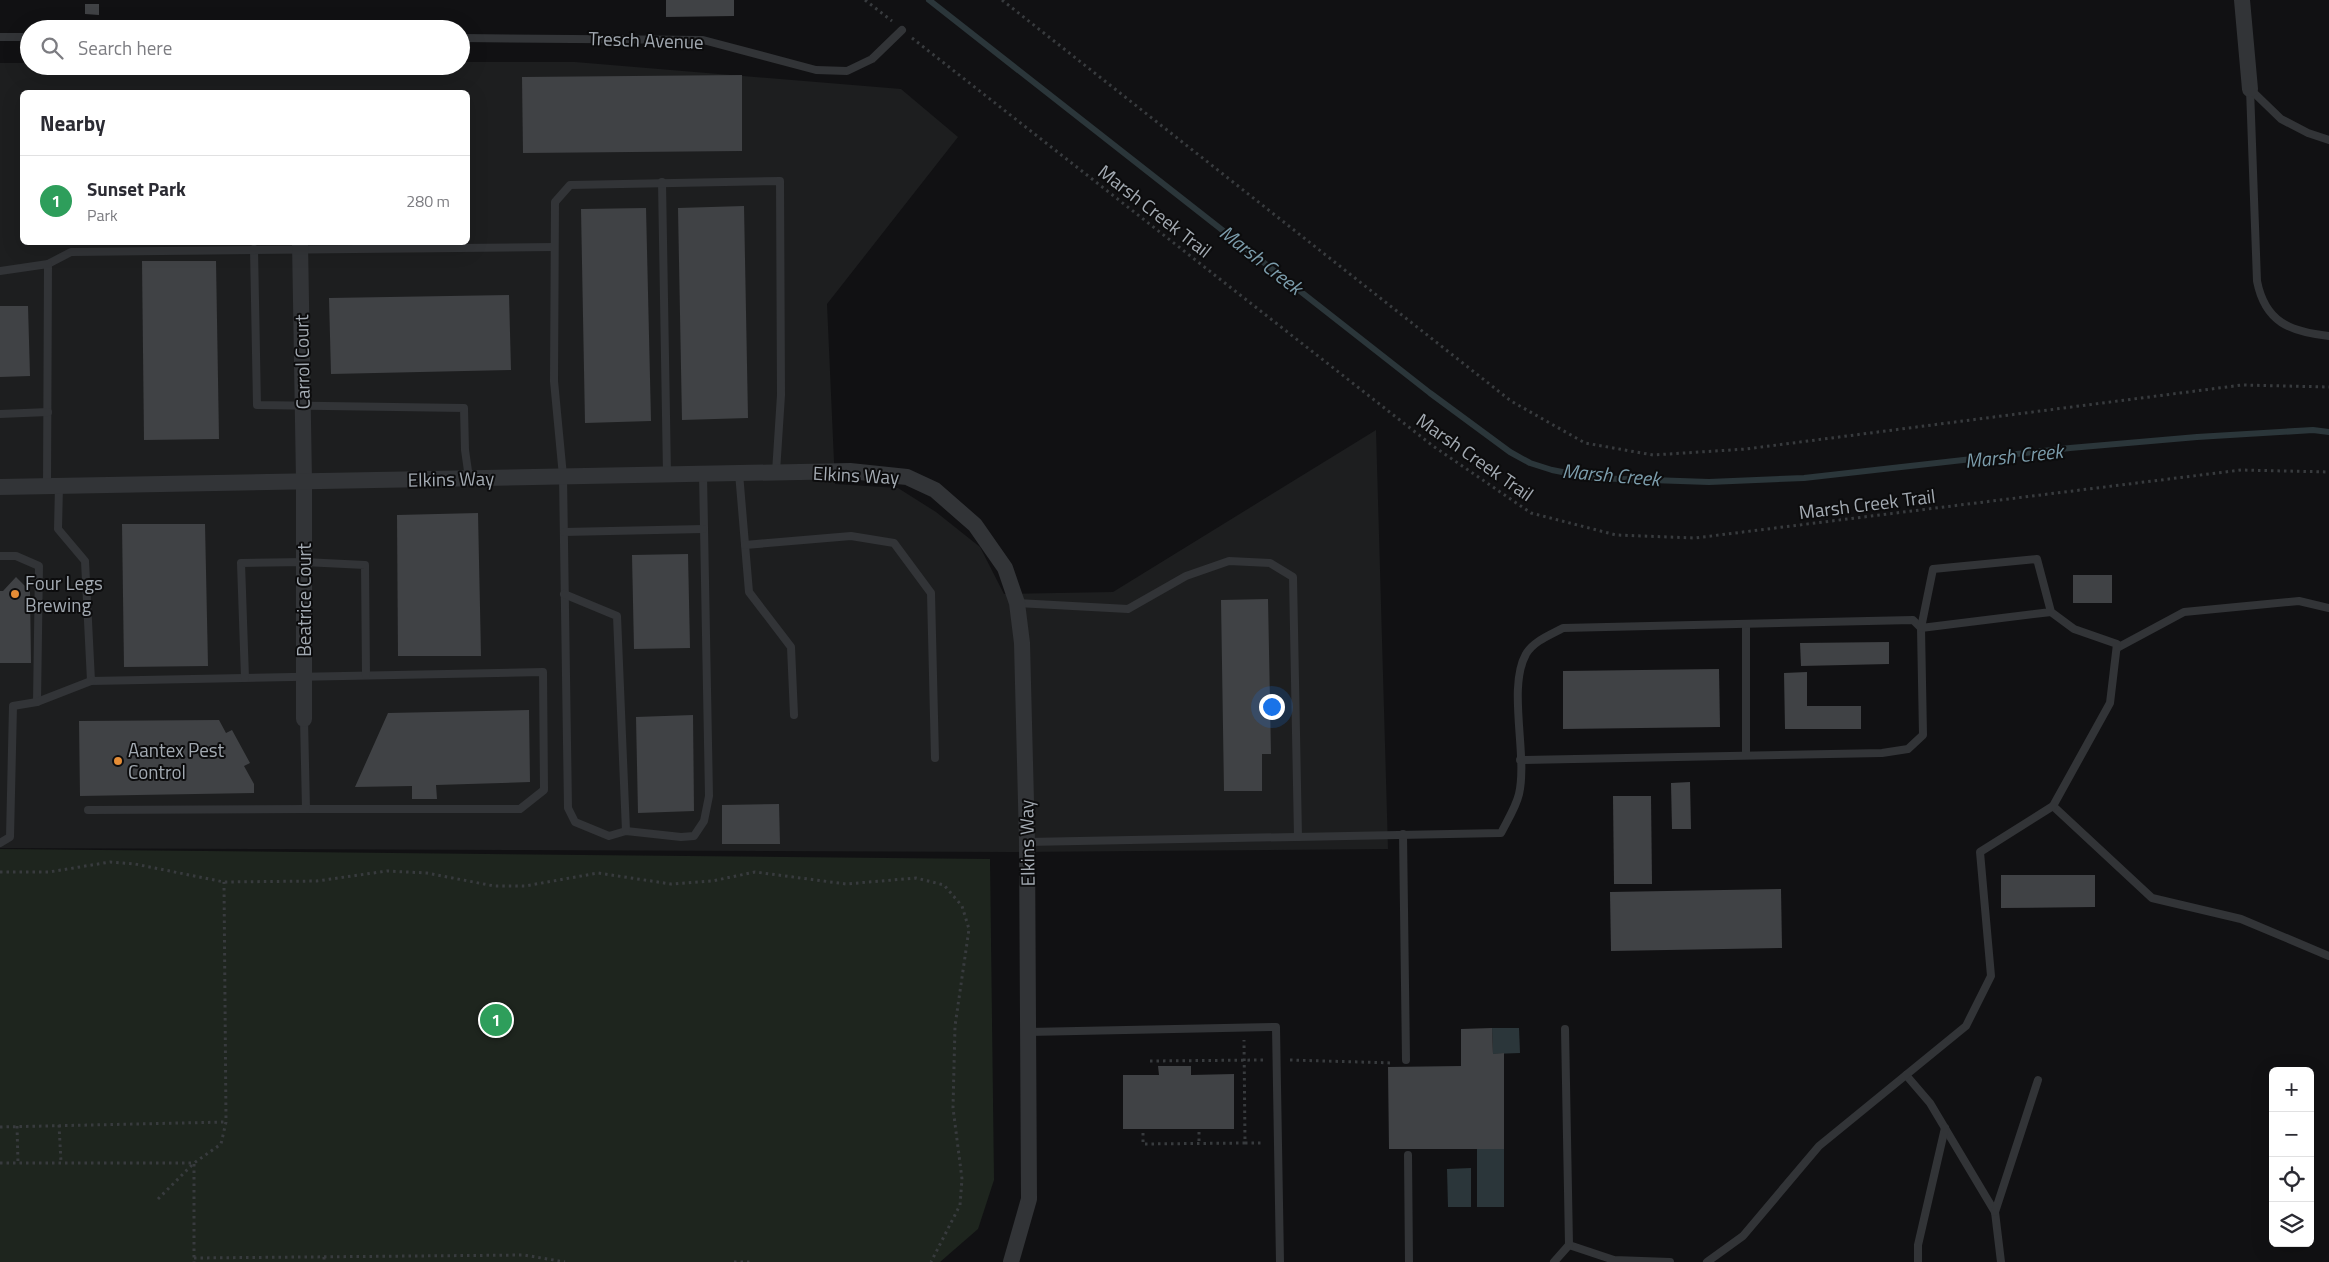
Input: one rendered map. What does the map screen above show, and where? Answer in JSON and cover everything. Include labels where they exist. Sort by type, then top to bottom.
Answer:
[{"type":"street","points":[[2242,0],[2250,89]]},
{"type":"street","name":"Carrol Court","points":[[300,246],[304,481]]},
{"type":"street","name":"Elkins Way","points":[[0,487],[850,471],[907,477],[935,490],[975,525],[1005,568],[1017,603],[1022,643],[1027,842],[1029,1198],[1011,1262]]},
{"type":"street","name":"Beatrice Court","points":[[304,481],[304,719]]},
{"type":"lane","name":"Tresch Avenue","points":[[470,38],[703,40],[816,70],[848,71],[872,59],[902,30]]},
{"type":"lane","points":[[0,37],[20,37]]},
{"type":"lane","points":[[2250,89],[2281,119],[2308,133],[2329,140]]},
{"type":"lane","points":[[2250,89],[2256,281],[2259,294],[2265,308],[2286,326],[2303,332],[2329,336]]},
{"type":"lane","points":[[703,474],[709,796],[704,821],[694,836],[681,837],[626,831],[609,836],[576,822],[568,808],[563,476],[554,381],[554,202],[570,185],[780,181],[781,396],[776,472]]},
{"type":"lane","points":[[662,182],[667,474]]},
{"type":"lane","points":[[71,245],[72,252]]},
{"type":"lane","points":[[0,271],[48,264],[72,252],[254,250],[300,246],[554,247]]},
{"type":"lane","points":[[254,250],[257,405],[464,408],[465,450],[469,478]]},
{"type":"lane","points":[[48,264],[48,412],[53,486],[58,529],[85,561],[91,681]]},
{"type":"lane","points":[[0,414],[48,412]]},
{"type":"lane","points":[[739,473],[749,592],[791,647],[794,715]]},
{"type":"lane","points":[[564,532],[703,529]]},
{"type":"lane","points":[[745,545],[851,536],[894,543],[931,594],[935,758]]},
{"type":"lane","points":[[0,556],[16,556],[39,566],[37,702]]},
{"type":"lane","points":[[1520,760],[1882,753],[1908,749],[1923,735],[1921,628],[1933,569],[2037,558],[2051,612],[2074,629],[2117,644],[2110,703],[2053,806],[1980,852],[1991,976],[1966,1026],[1819,1146],[1744,1236],[1707,1262]]},
{"type":"lane","points":[[1017,603],[1128,609],[1186,576],[1229,561],[1270,563],[1294,577],[1298,837]]},
{"type":"lane","points":[[245,678],[241,562],[304,562],[365,566],[366,675]]},
{"type":"lane","points":[[564,594],[617,616],[626,831]]},
{"type":"lane","points":[[2117,648],[2184,612],[2299,602],[2329,608]]},
{"type":"lane","points":[[1921,628],[2051,612]]},
{"type":"lane","points":[[1027,842],[1501,833],[1519,794],[1519,675],[1526,654],[1540,640],[1563,628],[1913,620],[1921,628]]},
{"type":"lane","points":[[1746,624],[1746,755]]},
{"type":"lane","points":[[0,843],[10,837],[13,706],[37,702],[91,681],[543,672],[544,790],[520,809],[88,810]]},
{"type":"lane","points":[[304,719],[306,809]]},
{"type":"lane","points":[[2053,806],[2152,898],[2241,919],[2329,956]]},
{"type":"lane","points":[[1403,834],[1406,1060]]},
{"type":"lane","points":[[1028,1032],[1276,1027],[1280,1262]]},
{"type":"lane","points":[[1554,1262],[1568,1245],[1565,1029]]},
{"type":"lane","points":[[1906,1076],[1930,1103],[1995,1212],[2001,1262]]},
{"type":"lane","points":[[1995,1212],[2038,1080]]},
{"type":"lane","points":[[1918,1262],[1918,1245],[1945,1128]]},
{"type":"lane","points":[[1408,1155],[1409,1262]]},
{"type":"lane","points":[[1568,1245],[1614,1260],[1670,1262]]},
{"type":"path","name":"Marsh Creek Trail","points":[[865,0],[1433,446],[1531,513],[1616,535],[1695,538],[2241,470],[2329,472]]},
{"type":"path","points":[[1002,0],[1510,401],[1585,444],[1653,455],[1746,449],[2242,385],[2329,387]]},
{"type":"path","points":[[0,872],[49,872],[110,862],[135,864],[224,882],[316,881],[387,871],[427,873],[494,886],[525,886],[598,873],[671,884],[712,882],[755,872],[846,884],[916,878],[944,885],[962,906],[969,929],[955,1026],[953,1108],[962,1178],[960,1205],[931,1262]]},
{"type":"path","points":[[158,1199],[194,1163],[221,1144],[226,1122],[224,882]]},
{"type":"path","points":[[1244,1028],[1245,1143]]},
{"type":"path","points":[[0,1127],[226,1122]]},
{"type":"path","points":[[59,1125],[61,1162]]},
{"type":"path","points":[[17,1126],[18,1162]]},
{"type":"path","points":[[1199,1132],[1199,1144]]},
{"type":"path","points":[[1143,1133],[1143,1144],[1278,1143]]},
{"type":"path","points":[[0,1163],[194,1163]]},
{"type":"path","points":[[194,1163],[194,1260],[524,1255],[566,1262]]},
{"type":"path","points":[[324,1257],[324,1262]]},
{"type":"path","points":[[734,1262],[750,1262]]},
{"type":"shaded area","points":[[470,62],[575,62],[901,89],[958,137],[827,304],[835,484],[898,488],[936,512],[980,547],[1004,594],[1113,592],[1376,430],[1388,849],[1007,852],[0,848],[0,63],[20,63],[20,75],[470,75]]},
{"type":"shaded area","points":[[0,849],[990,859],[994,1180],[978,1229],[940,1262],[0,1262]]},
{"type":"shaded area","points":[[1492,1028],[1519,1028],[1520,1053],[1493,1054]]},
{"type":"shaded area","points":[[1477,1149],[1504,1149],[1504,1207],[1477,1207]]},
{"type":"shaded area","points":[[1471,1168],[1471,1207],[1448,1207],[1447,1169]]},
{"type":"building","points":[[666,0],[734,0],[734,16],[666,17]]},
{"type":"building","points":[[85,4],[99,4],[99,15],[85,14]]},
{"type":"building","points":[[742,75],[742,151],[523,153],[522,77]]},
{"type":"building","points":[[744,206],[748,418],[682,420],[678,208]]},
{"type":"building","points":[[646,208],[651,421],[585,423],[581,209]]},
{"type":"building","points":[[142,261],[216,261],[219,439],[144,440]]},
{"type":"building","points":[[509,295],[511,370],[331,374],[329,298]]},
{"type":"building","points":[[0,306],[28,306],[30,376],[0,377]]},
{"type":"building","points":[[478,513],[481,656],[398,656],[397,515]]},
{"type":"building","points":[[122,524],[205,524],[208,666],[124,667]]},
{"type":"building","points":[[688,554],[690,648],[634,649],[632,555]]},
{"type":"building","points":[[2073,575],[2112,575],[2112,603],[2073,603]]},
{"type":"building","points":[[16,577],[30,591],[31,663],[0,663],[0,591],[3,591]]},
{"type":"building","points":[[1268,599],[1271,754],[1262,754],[1262,791],[1224,791],[1221,600]]},
{"type":"building","points":[[1889,642],[1889,664],[1801,666],[1800,643]]},
{"type":"building","points":[[1719,669],[1720,727],[1563,729],[1563,671]]},
{"type":"building","points":[[1807,672],[1807,706],[1861,706],[1861,729],[1785,729],[1784,673]]},
{"type":"building","points":[[529,710],[530,782],[436,785],[437,799],[412,799],[412,786],[355,787],[388,713]]},
{"type":"building","points":[[693,715],[694,811],[638,813],[636,717]]},
{"type":"building","points":[[219,720],[226,733],[232,730],[250,763],[244,766],[254,784],[254,793],[80,796],[79,721]]},
{"type":"building","points":[[1690,782],[1691,829],[1672,829],[1671,783]]},
{"type":"building","points":[[1613,796],[1651,796],[1652,884],[1614,884]]},
{"type":"building","points":[[779,804],[780,844],[722,844],[722,805]]},
{"type":"building","points":[[2001,875],[2095,875],[2095,907],[2001,908]]},
{"type":"building","points":[[1781,889],[1782,948],[1611,951],[1610,892]]},
{"type":"building","points":[[1492,1028],[1493,1054],[1504,1053],[1504,1149],[1389,1149],[1388,1067],[1461,1066],[1461,1029]]},
{"type":"building","points":[[1158,1066],[1191,1066],[1191,1075],[1234,1074],[1234,1129],[1123,1129],[1123,1075],[1159,1075]]},
{"type":"waterway","name":"Marsh Creek","points":[[929,0],[1430,393],[1510,452],[1530,463],[1552,470],[1593,478],[1709,482],[1804,478],[2070,448],[2197,437],[2313,430],[2329,432]]},
{"type":"place","name":"Four Legs Brewing","points":[[15,594]]},
{"type":"place","name":"Aantex Pest Control","points":[[118,761]]},
{"type":"place","name":"Sunset Park","points":[[496,1020]]}]
